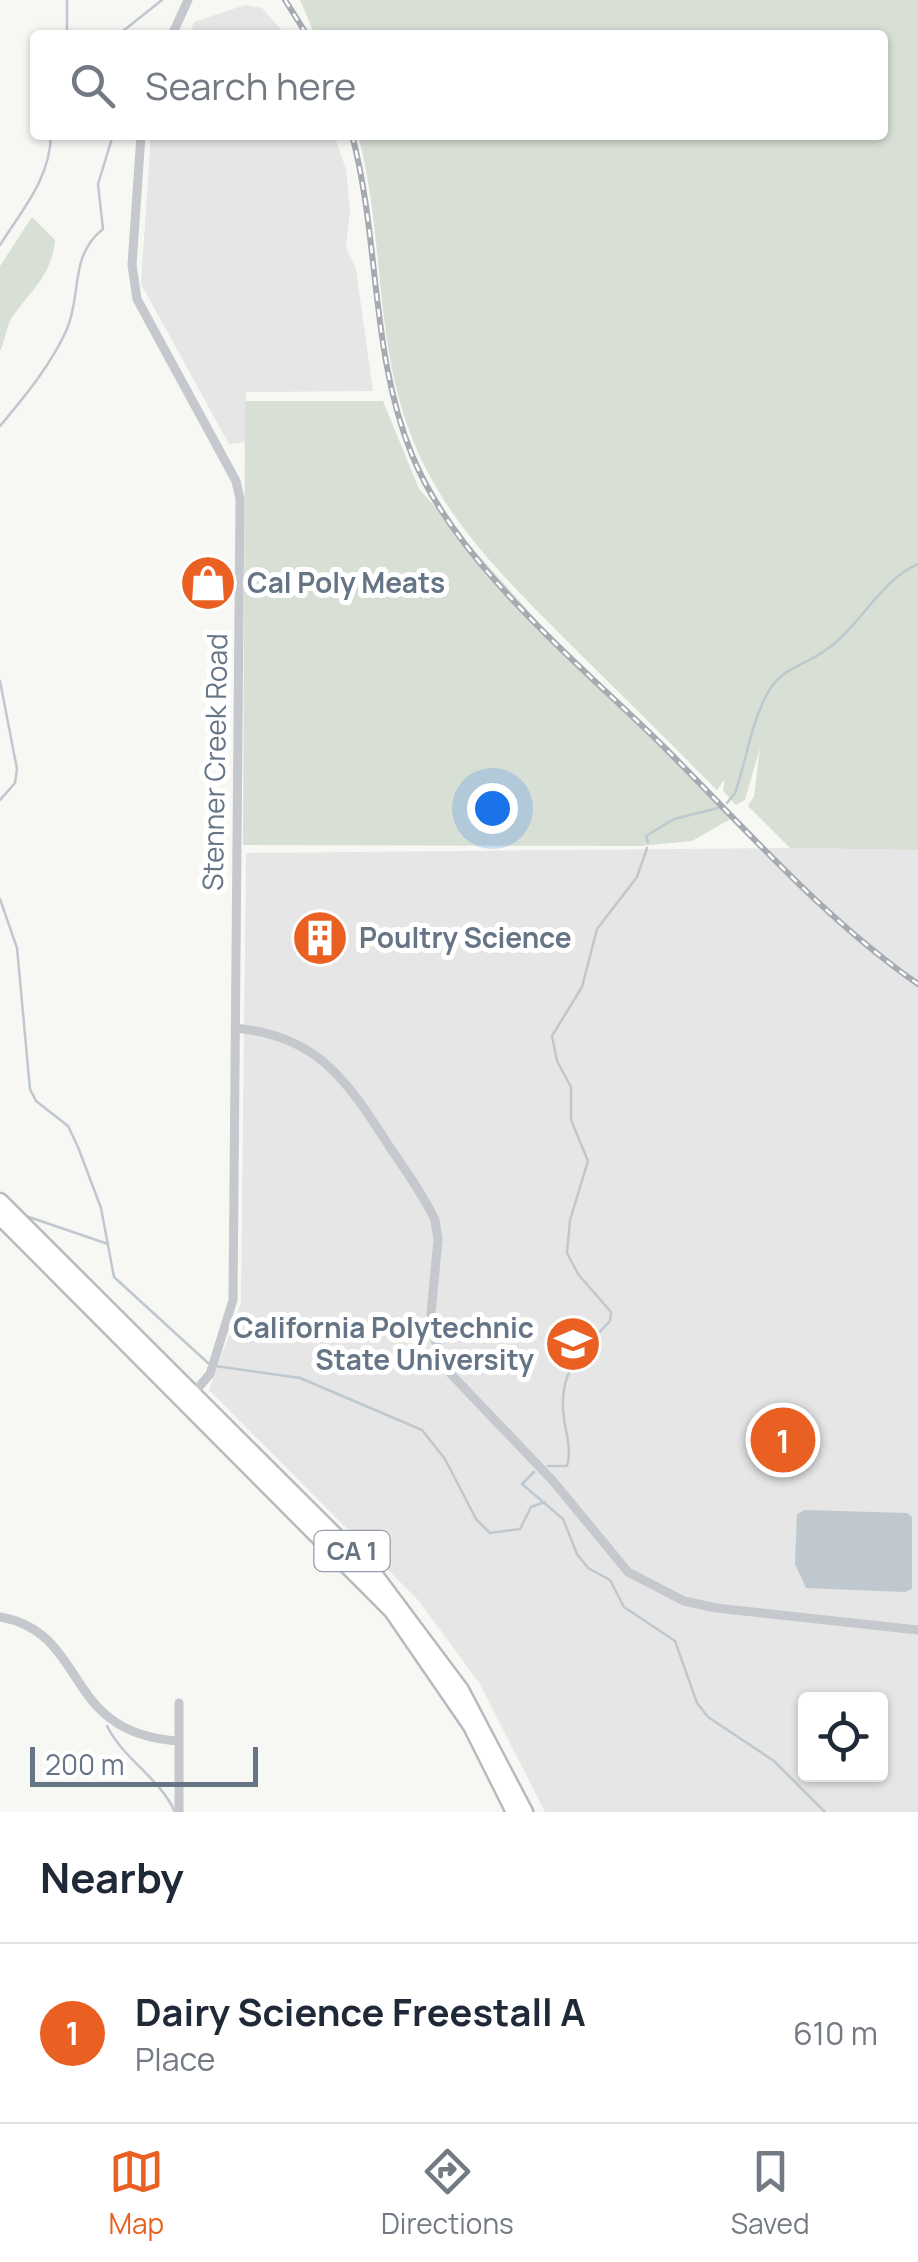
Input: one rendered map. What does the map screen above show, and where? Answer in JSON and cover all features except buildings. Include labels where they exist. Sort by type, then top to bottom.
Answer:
[{"type":"highway","name":"CA 1","points":[[0,1201],[392,1611],[471,1726],[514,1812]]},
{"type":"highway","name":"CA 1","points":[[0,1216],[400,1605],[461,1690],[526,1812]]},
{"type":"street","points":[[174,30],[186,1]]},
{"type":"street","name":"Stenner Creek Road","points":[[141,140],[132,266],[137,299],[236,481],[240,499],[233,1300],[210,1374],[190,1398]]},
{"type":"street","points":[[235,1028],[292,1040],[322,1058],[352,1088],[435,1220],[438,1240],[431,1313],[435,1340],[448,1371],[553,1481],[628,1572],[684,1601],[716,1608],[918,1630]]},
{"type":"street","points":[[0,1617],[33,1626],[50,1639],[79,1688],[110,1719],[150,1738],[179,1741]]},
{"type":"street","points":[[179,1703],[179,1812]]},
{"type":"shaded area","points":[[300,0],[918,0],[918,850],[790,848],[748,806],[754,796],[760,748],[745,800],[736,805],[723,791],[725,779],[717,790],[479,548],[438,491],[408,427],[397,391],[359,140],[888,140],[888,30],[313,30]]},
{"type":"shaded area","points":[[245,5],[262,8],[282,30],[191,30],[194,22]]},
{"type":"shaded area","points":[[151,140],[336,140],[346,169],[350,210],[346,247],[356,269],[373,391],[246,392],[245,442],[229,444],[141,284]]},
{"type":"shaded area","points":[[32,217],[55,240],[53,253],[45,274],[11,319],[0,351],[0,266]]},
{"type":"shaded area","points":[[245,401],[383,401],[419,489],[542,626],[734,817],[692,841],[640,846],[243,845]]},
{"type":"shaded area","name":"California Polytechnic State University","points":[[918,850],[918,1812],[545,1812],[480,1684],[419,1601],[209,1390],[241,1302],[246,853]]},
{"type":"shaded area","points":[[805,1510],[907,1513],[912,1517],[912,1589],[905,1592],[806,1588],[795,1564],[797,1514]]},
{"type":"waterway","points":[[67,0],[67,30]]},
{"type":"waterway","points":[[124,30],[162,0]]},
{"type":"waterway","points":[[0,245],[40,180],[50,140]]},
{"type":"waterway","points":[[0,426],[45,368],[67,329],[85,251],[103,229],[98,184],[111,140]]},
{"type":"waterway","points":[[727,803],[735,793],[770,688],[790,670],[836,642],[891,582],[918,564]]},
{"type":"waterway","points":[[0,681],[17,769],[15,783],[0,800]]},
{"type":"waterway","points":[[648,842],[646,836],[674,819],[718,808]]},
{"type":"waterway","points":[[548,1466],[567,1466],[564,1388],[574,1364],[610,1321],[611,1312],[578,1274],[567,1253],[570,1220],[588,1161],[571,1120],[571,1087],[557,1061],[552,1036],[582,987],[597,929],[637,877],[647,848]]},
{"type":"waterway","points":[[0,899],[17,948],[30,1089],[36,1101],[68,1126],[78,1147],[101,1208],[114,1277],[208,1363]]},
{"type":"waterway","points":[[26,1216],[108,1244]]},
{"type":"waterway","points":[[215,1366],[300,1378],[422,1430],[445,1459],[476,1519],[490,1533],[520,1529],[531,1507],[545,1502]]},
{"type":"waterway","points":[[534,1472],[522,1484],[563,1519],[577,1554],[588,1568],[610,1580],[624,1607],[675,1641],[697,1703],[708,1717],[774,1761],[825,1812]]},
{"type":"waterway","points":[[107,1726],[175,1812]]},
{"type":"railway","points":[[285,0],[304,30]]},
{"type":"railway","points":[[353,140],[382,336],[399,416],[412,455],[458,535],[522,610],[785,871],[849,930],[918,984]]},
{"type":"place","name":"Cal Poly Meats","points":[[208,583]]},
{"type":"place","name":"Poultry Science","points":[[320,938]]},
{"type":"place","name":"California Polytechnic State University","points":[[573,1344]]},
{"type":"place","name":"Dairy Science Freestall A","points":[[783,1440]]}]
